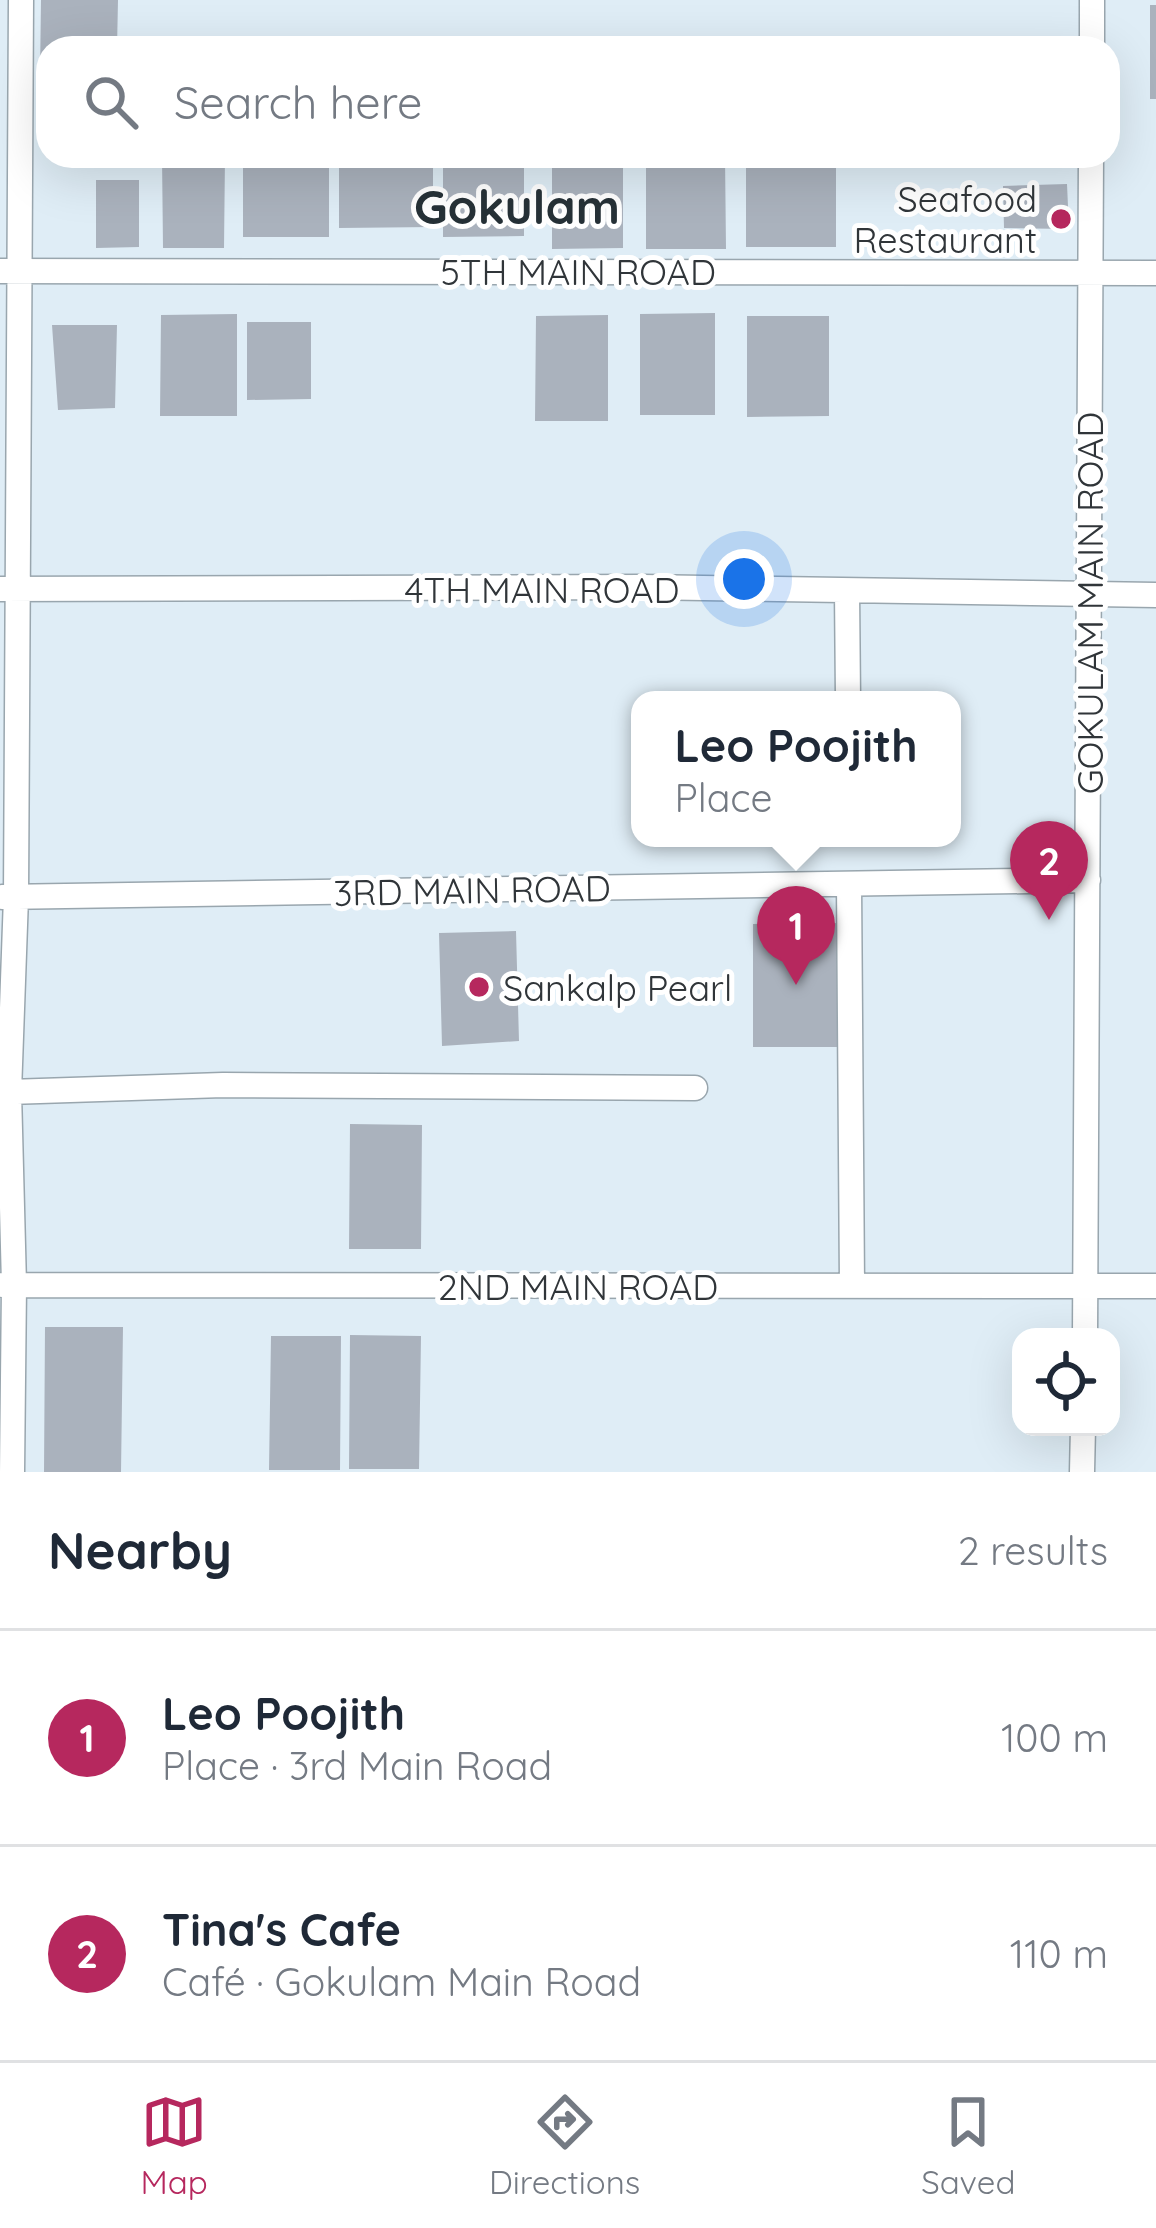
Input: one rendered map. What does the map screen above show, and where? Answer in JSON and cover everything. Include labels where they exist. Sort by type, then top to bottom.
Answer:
[{"type":"street","points":[[12,1472],[7,1285],[10,271],[21,0]]},
{"type":"street","points":[[1092,0],[1092,36]]},
{"type":"street","name":"GOKULAM MAIN ROAD","points":[[1085,1328],[1091,168]]},
{"type":"street","name":"5TH MAIN ROAD","points":[[10,271],[1156,273]]},
{"type":"street","name":"4TH MAIN ROAD","points":[[9,590],[643,587],[1156,595]]},
{"type":"street","points":[[847,591],[848,691]]},
{"type":"street","name":"3RD MAIN ROAD","points":[[8,897],[1088,880]]},
{"type":"street","points":[[849,884],[852,1286]]},
{"type":"street","points":[[9,1092],[223,1085],[695,1088]]},
{"type":"street","name":"2ND MAIN ROAD","points":[[7,1285],[1156,1286]]},
{"type":"street","points":[[1082,1472],[1083,1436]]},
{"type":"building","points":[[41,0],[118,0],[117,36],[41,36]]},
{"type":"building","points":[[1150,5],[1156,5],[1156,99],[1150,99]]},
{"type":"building","points":[[162,168],[225,168],[224,248],[163,248]]},
{"type":"building","points":[[243,168],[329,168],[329,237],[243,237]]},
{"type":"building","points":[[339,168],[433,168],[433,227],[339,228]]},
{"type":"building","points":[[443,168],[524,168],[524,236],[443,237]]},
{"type":"building","points":[[552,168],[623,168],[623,248],[552,249]]},
{"type":"building","points":[[646,168],[725,168],[726,249],[646,249]]},
{"type":"building","points":[[746,168],[836,168],[836,247],[746,247]]},
{"type":"building","points":[[96,180],[139,180],[139,247],[96,248]]},
{"type":"building","points":[[1067,184],[1069,229],[1004,228],[1003,186]]},
{"type":"building","points":[[715,313],[715,415],[640,415],[640,314]]},
{"type":"building","points":[[237,314],[237,416],[160,416],[161,315]]},
{"type":"building","points":[[608,315],[608,421],[535,421],[536,316]]},
{"type":"building","points":[[747,316],[829,316],[829,416],[747,417]]},
{"type":"building","points":[[247,322],[311,322],[311,399],[247,400]]},
{"type":"building","points":[[52,325],[117,325],[115,408],[58,410]]},
{"type":"building","points":[[840,923],[840,1047],[753,1047],[753,924]]},
{"type":"building","name":"Sankalp Pearl","points":[[516,931],[519,1041],[442,1046],[439,933]]},
{"type":"building","points":[[350,1124],[422,1125],[421,1249],[349,1249]]},
{"type":"building","points":[[45,1327],[123,1327],[121,1472],[44,1472]]},
{"type":"building","points":[[350,1335],[421,1336],[419,1469],[349,1469]]},
{"type":"building","points":[[271,1336],[341,1336],[340,1470],[269,1470]]},
{"type":"place","name":"Seafood Restaurant","points":[[1061,219]]},
{"type":"place","name":"Tina's Cafe","points":[[1049,920]]},
{"type":"place","name":"Leo Poojith","points":[[796,985]]},
{"type":"place","name":"Sankalp Pearl","points":[[479,987]]},
{"type":"district","name":"Gokulam","points":[[517,206]]}]
